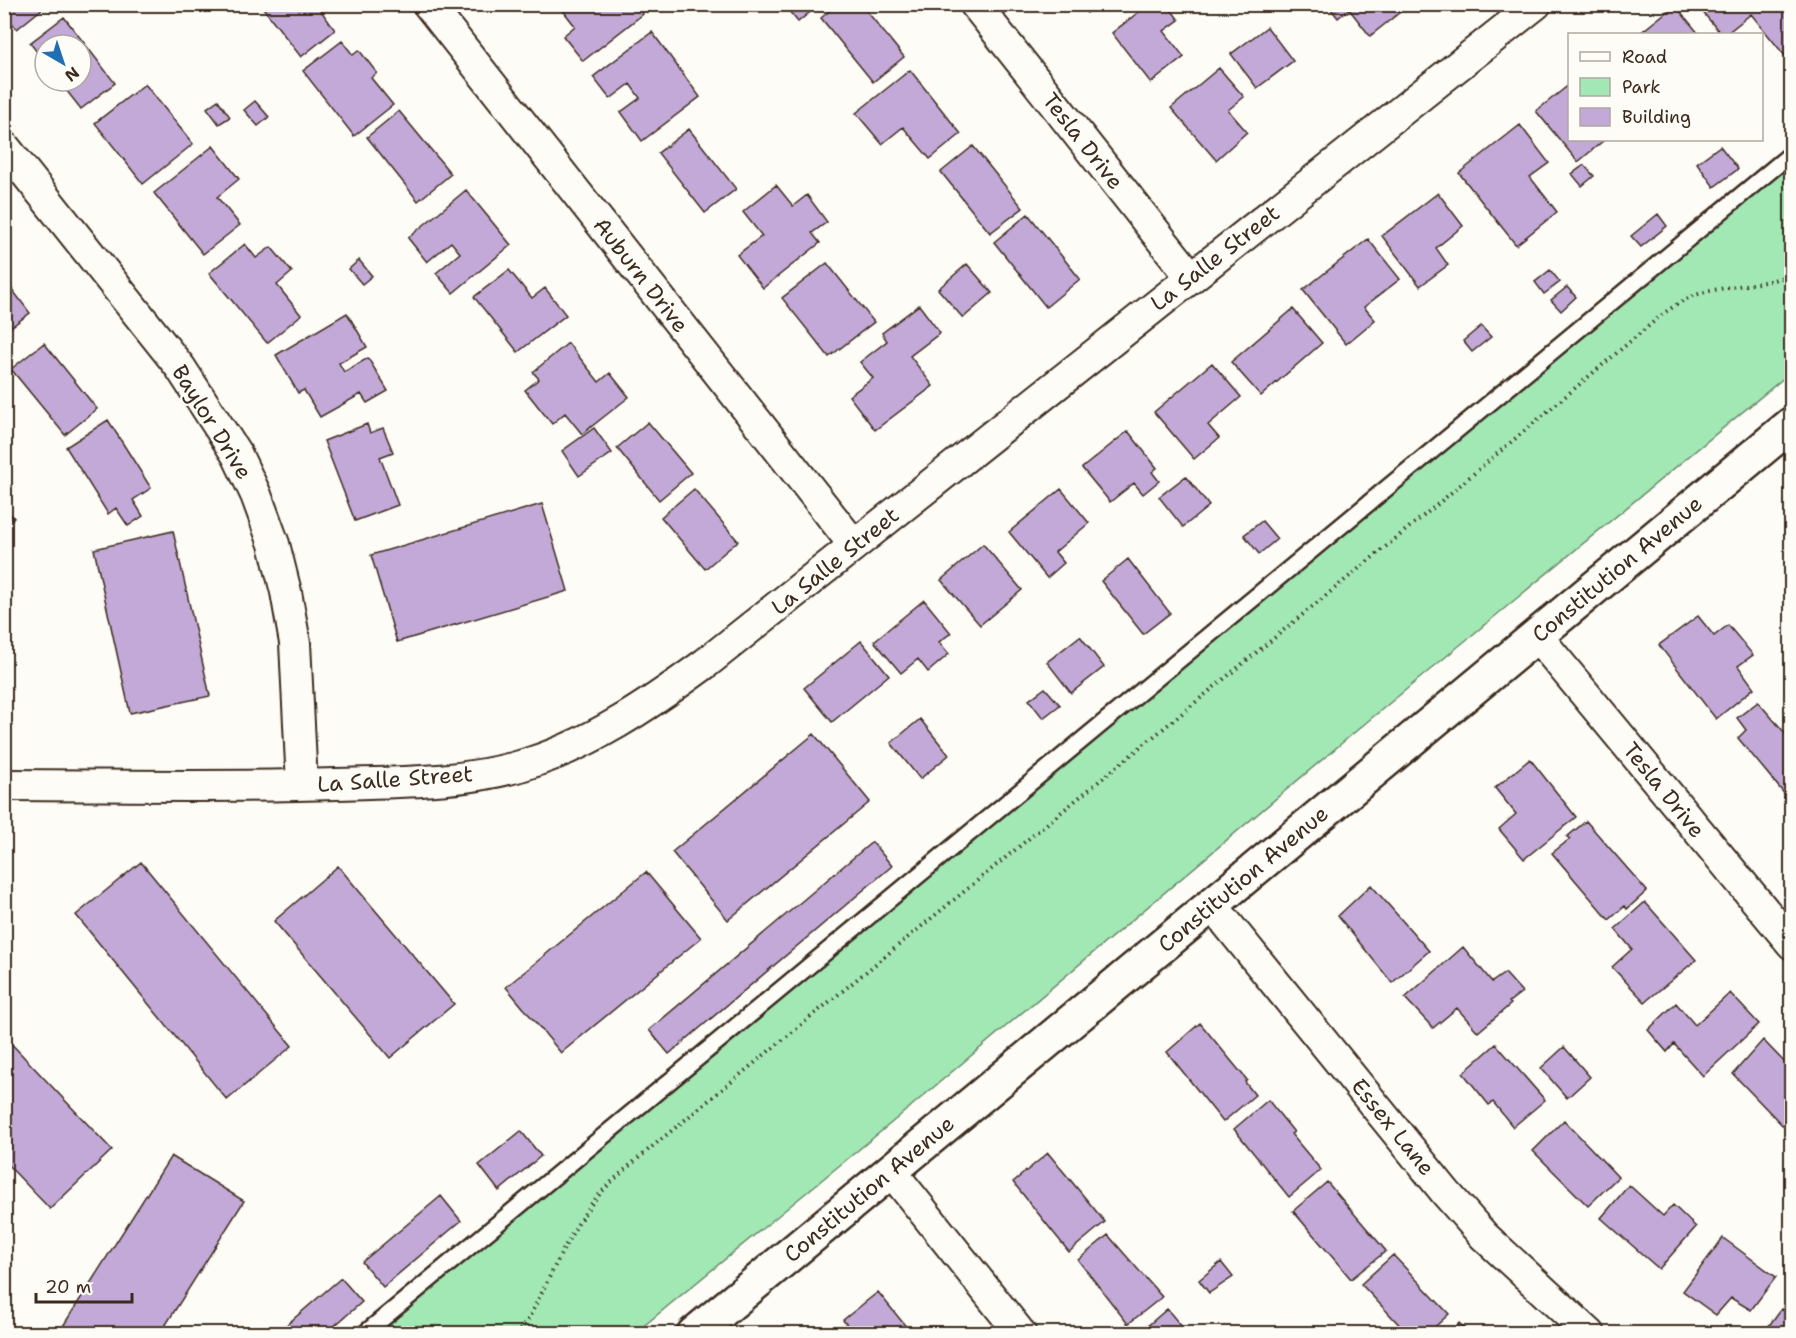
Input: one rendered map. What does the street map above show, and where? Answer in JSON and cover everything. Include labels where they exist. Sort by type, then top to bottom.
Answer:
[{"type":"main road","name":"Constitution Avenue","points":[[694,1334],[1791,424]]},
{"type":"street","name":"Auburn Drive","points":[[428,4],[854,545]]},
{"type":"street","name":"Tesla Drive","points":[[975,4],[1191,277]]},
{"type":"street","name":"La Salle Street","points":[[4,785],[302,785],[458,779],[520,766],[570,748],[662,696],[1534,5]]},
{"type":"street","name":"Baylor Drive","points":[[4,146],[180,367],[237,455],[256,495],[274,544],[295,643],[302,785]]},
{"type":"street","name":"Tesla Drive","points":[[1537,636],[1791,944]]},
{"type":"street","name":"Essex Lane","points":[[1212,904],[1439,1184],[1484,1236],[1590,1334]]},
{"type":"street","points":[[891,1171],[1021,1334]]},
{"type":"lane","points":[[363,1334],[1791,153]]},
{"type":"path","points":[[516,1334],[527,1321],[584,1214],[616,1178],[653,1146],[1388,546],[1664,313],[1690,297],[1710,290],[1745,285],[1791,274]]},
{"type":"green space","points":[[1791,160],[1791,372],[1368,721],[890,1124],[635,1333],[374,1334]]},
{"type":"building","points":[[4,4],[48,4],[17,29],[4,13]]},
{"type":"building","points":[[260,4],[316,4],[335,30],[301,57]]},
{"type":"building","points":[[558,4],[636,4],[643,14],[583,61],[563,36],[575,26]]},
{"type":"building","points":[[783,4],[820,4],[798,22]]},
{"type":"building","points":[[838,4],[861,4],[904,57],[873,82],[821,18]]},
{"type":"building","points":[[1080,4],[1098,4],[1087,13]]},
{"type":"building","points":[[1149,4],[1167,4],[1179,20],[1164,31],[1184,57],[1151,83],[1112,33]]},
{"type":"building","points":[[1327,4],[1409,5],[1370,36],[1349,9],[1338,18]]},
{"type":"building","points":[[1696,4],[1792,4],[1792,51],[1785,56],[1751,14],[1727,33],[1720,33]]},
{"type":"building","points":[[1675,5],[1698,33],[1640,33]]},
{"type":"building","points":[[64,17],[76,33],[43,33]]},
{"type":"building","points":[[1267,27],[1293,61],[1257,88],[1231,54]]},
{"type":"building","points":[[652,32],[700,97],[642,141],[621,112],[640,98],[630,84],[610,99],[593,77]]},
{"type":"building","points":[[342,41],[353,55],[359,50],[377,73],[371,78],[393,105],[354,136],[303,71]]},
{"type":"building","points":[[93,55],[115,83],[81,109],[68,93],[93,93]]},
{"type":"building","points":[[1219,68],[1244,97],[1228,110],[1247,132],[1216,160],[1171,108]]},
{"type":"building","points":[[910,70],[961,134],[930,159],[903,127],[882,144],[856,113]]},
{"type":"building","points":[[145,84],[193,144],[143,184],[95,123]]},
{"type":"building","points":[[1568,86],[1568,141],[1603,141],[1578,162],[1536,111]]},
{"type":"building","points":[[218,100],[230,117],[219,124],[207,108]]},
{"type":"building","points":[[255,101],[269,117],[258,126],[244,110]]},
{"type":"building","points":[[399,111],[451,174],[418,201],[367,137]]},
{"type":"building","points":[[1520,125],[1549,163],[1530,177],[1557,212],[1516,245],[1459,173]]},
{"type":"building","points":[[689,129],[736,189],[705,213],[658,153]]},
{"type":"building","points":[[213,146],[239,179],[217,197],[240,225],[203,254],[154,193]]},
{"type":"building","points":[[973,146],[1023,208],[990,233],[941,172]]},
{"type":"building","points":[[1720,146],[1738,169],[1714,187],[1697,163]]},
{"type":"building","points":[[1584,165],[1594,176],[1582,186],[1572,174]]},
{"type":"building","points":[[776,185],[793,206],[807,195],[827,222],[812,233],[820,243],[763,288],[737,255],[762,236],[743,212]]},
{"type":"building","points":[[466,190],[511,245],[453,293],[436,273],[460,253],[451,242],[427,262],[408,238]]},
{"type":"building","points":[[1438,193],[1463,226],[1436,248],[1448,265],[1420,286],[1382,236]]},
{"type":"building","points":[[1028,214],[1080,279],[1046,307],[994,242]]},
{"type":"building","points":[[1658,214],[1667,226],[1641,247],[1631,236]]},
{"type":"building","points":[[1368,239],[1400,279],[1364,307],[1375,320],[1346,344],[1303,290]]},
{"type":"building","points":[[245,244],[256,258],[271,247],[292,272],[277,285],[301,315],[267,343],[209,273]]},
{"type":"building","points":[[359,260],[372,276],[362,284],[349,269]]},
{"type":"building","points":[[827,263],[874,322],[829,357],[782,298]]},
{"type":"building","points":[[967,264],[992,293],[963,318],[938,289]]},
{"type":"building","points":[[509,270],[532,298],[545,288],[566,315],[518,352],[474,297]]},
{"type":"building","points":[[1550,270],[1560,282],[1544,294],[1535,282]]},
{"type":"building","points":[[8,284],[30,313],[4,332],[4,286]]},
{"type":"building","points":[[1567,287],[1576,297],[1561,311],[1551,300]]},
{"type":"building","points":[[919,305],[940,333],[910,356],[933,386],[875,430],[849,396],[873,378],[860,362],[887,341],[882,333]]},
{"type":"building","points":[[1293,309],[1322,343],[1261,396],[1231,362]]},
{"type":"building","points":[[347,313],[367,347],[339,363],[344,372],[368,358],[388,391],[367,403],[361,394],[320,417],[304,390],[298,393],[276,355]]},
{"type":"building","points":[[1481,326],[1491,337],[1472,352],[1463,341]]},
{"type":"building","points":[[44,343],[97,409],[65,435],[11,369]]},
{"type":"building","points":[[568,343],[599,382],[610,373],[629,397],[582,434],[565,413],[552,424],[525,390],[539,379],[533,372]]},
{"type":"building","points":[[1212,363],[1241,397],[1208,425],[1219,438],[1194,459],[1154,412]]},
{"type":"building","points":[[108,420],[151,488],[133,500],[143,516],[128,526],[116,508],[108,514],[66,447]]},
{"type":"building","points":[[648,422],[691,473],[659,500],[617,448]]},
{"type":"building","points":[[367,424],[370,433],[383,428],[393,452],[380,457],[398,505],[355,521],[324,441]]},
{"type":"building","points":[[594,428],[612,453],[579,476],[562,451]]},
{"type":"building","points":[[1128,431],[1157,468],[1152,472],[1159,481],[1143,494],[1134,483],[1110,502],[1082,468]]},
{"type":"building","points":[[1186,476],[1209,506],[1183,527],[1159,497]]},
{"type":"building","points":[[694,489],[738,541],[705,569],[661,517]]},
{"type":"building","points":[[1061,489],[1089,523],[1055,552],[1064,563],[1047,578],[1009,532]]},
{"type":"building","points":[[542,504],[568,591],[397,642],[371,555]]},
{"type":"building","points":[[4,507],[14,518],[4,526]]},
{"type":"building","points":[[1262,521],[1277,539],[1259,554],[1244,535]]},
{"type":"building","points":[[173,531],[210,696],[130,713],[94,549]]},
{"type":"building","points":[[983,544],[1022,590],[980,625],[941,580]]},
{"type":"building","points":[[1128,559],[1170,613],[1143,634],[1101,581]]},
{"type":"building","points":[[924,600],[951,633],[939,642],[949,654],[928,672],[918,659],[901,673],[874,641]]},
{"type":"building","points":[[1698,616],[1714,636],[1728,625],[1753,655],[1738,666],[1754,688],[1716,719],[1659,645]]},
{"type":"building","points":[[1080,636],[1104,667],[1071,693],[1047,662]]},
{"type":"building","points":[[861,641],[889,675],[832,722],[804,688]]},
{"type":"building","points":[[1045,688],[1060,705],[1043,718],[1029,700]]},
{"type":"building","points":[[1758,702],[1792,741],[1792,803],[1738,738],[1746,730],[1737,718]]},
{"type":"building","points":[[920,719],[949,755],[920,779],[891,743]]},
{"type":"building","points":[[814,734],[870,802],[728,920],[672,852]]},
{"type":"building","points":[[1530,759],[1576,817],[1524,859],[1499,829],[1516,814],[1495,788]]},
{"type":"building","points":[[1586,821],[1647,891],[1627,909],[1625,906],[1609,920],[1552,853],[1570,839],[1567,837]]},
{"type":"building","points":[[872,842],[892,866],[669,1054],[649,1030]]},
{"type":"building","points":[[141,862],[292,1046],[227,1100],[76,915]]},
{"type":"building","points":[[338,866],[454,1004],[390,1058],[274,921]]},
{"type":"building","points":[[646,872],[701,938],[561,1053],[506,987]]},
{"type":"building","points":[[1371,885],[1429,951],[1392,983],[1338,916]]},
{"type":"building","points":[[1645,902],[1696,960],[1645,1002],[1612,967],[1632,949],[1615,929]]},
{"type":"building","points":[[1463,947],[1492,982],[1505,973],[1522,992],[1478,1032],[1457,1008],[1433,1028],[1405,998]]},
{"type":"building","points":[[1730,993],[1759,1024],[1703,1076],[1674,1044],[1667,1052],[1648,1030],[1676,1003],[1695,1025]]},
{"type":"building","points":[[1200,1023],[1247,1080],[1245,1082],[1255,1095],[1223,1122],[1167,1052]]},
{"type":"building","points":[[4,1036],[112,1150],[50,1209],[4,1161]]},
{"type":"building","points":[[1763,1040],[1792,1070],[1792,1120],[1784,1127],[1733,1074]]},
{"type":"building","points":[[1496,1044],[1545,1100],[1513,1127],[1493,1102],[1489,1105],[1463,1073]]},
{"type":"building","points":[[1564,1047],[1590,1077],[1567,1098],[1541,1068]]},
{"type":"building","points":[[1268,1100],[1294,1132],[1291,1134],[1321,1170],[1289,1197],[1234,1129]]},
{"type":"building","points":[[1564,1120],[1618,1177],[1588,1206],[1533,1151]]},
{"type":"building","points":[[521,1131],[541,1156],[499,1191],[479,1165]]},
{"type":"building","points":[[1048,1153],[1105,1222],[1069,1252],[1013,1182]]},
{"type":"building","points":[[171,1156],[244,1201],[160,1334],[58,1334]]},
{"type":"building","points":[[1327,1182],[1386,1251],[1351,1279],[1293,1211]]},
{"type":"building","points":[[1629,1185],[1663,1216],[1673,1205],[1696,1227],[1659,1269],[1601,1218]]},
{"type":"building","points":[[441,1196],[461,1221],[383,1287],[362,1262]]},
{"type":"building","points":[[1108,1235],[1162,1297],[1128,1324],[1078,1260]]},
{"type":"building","points":[[1723,1238],[1776,1277],[1751,1310],[1731,1298],[1716,1315],[1683,1291]]},
{"type":"building","points":[[1393,1255],[1449,1314],[1427,1334],[1408,1334],[1361,1284]]},
{"type":"building","points":[[1221,1262],[1233,1277],[1209,1293],[1199,1280]]},
{"type":"building","points":[[341,1278],[362,1302],[325,1334],[276,1334]]},
{"type":"building","points":[[878,1292],[912,1334],[854,1334],[843,1320]]},
{"type":"building","points":[[1167,1309],[1188,1334],[1138,1334]]},
{"type":"building","points":[[1781,1309],[1792,1315],[1792,1334],[1763,1334]]},
{"type":"building","points":[[1459,1323],[1471,1334],[1450,1334]]}]
